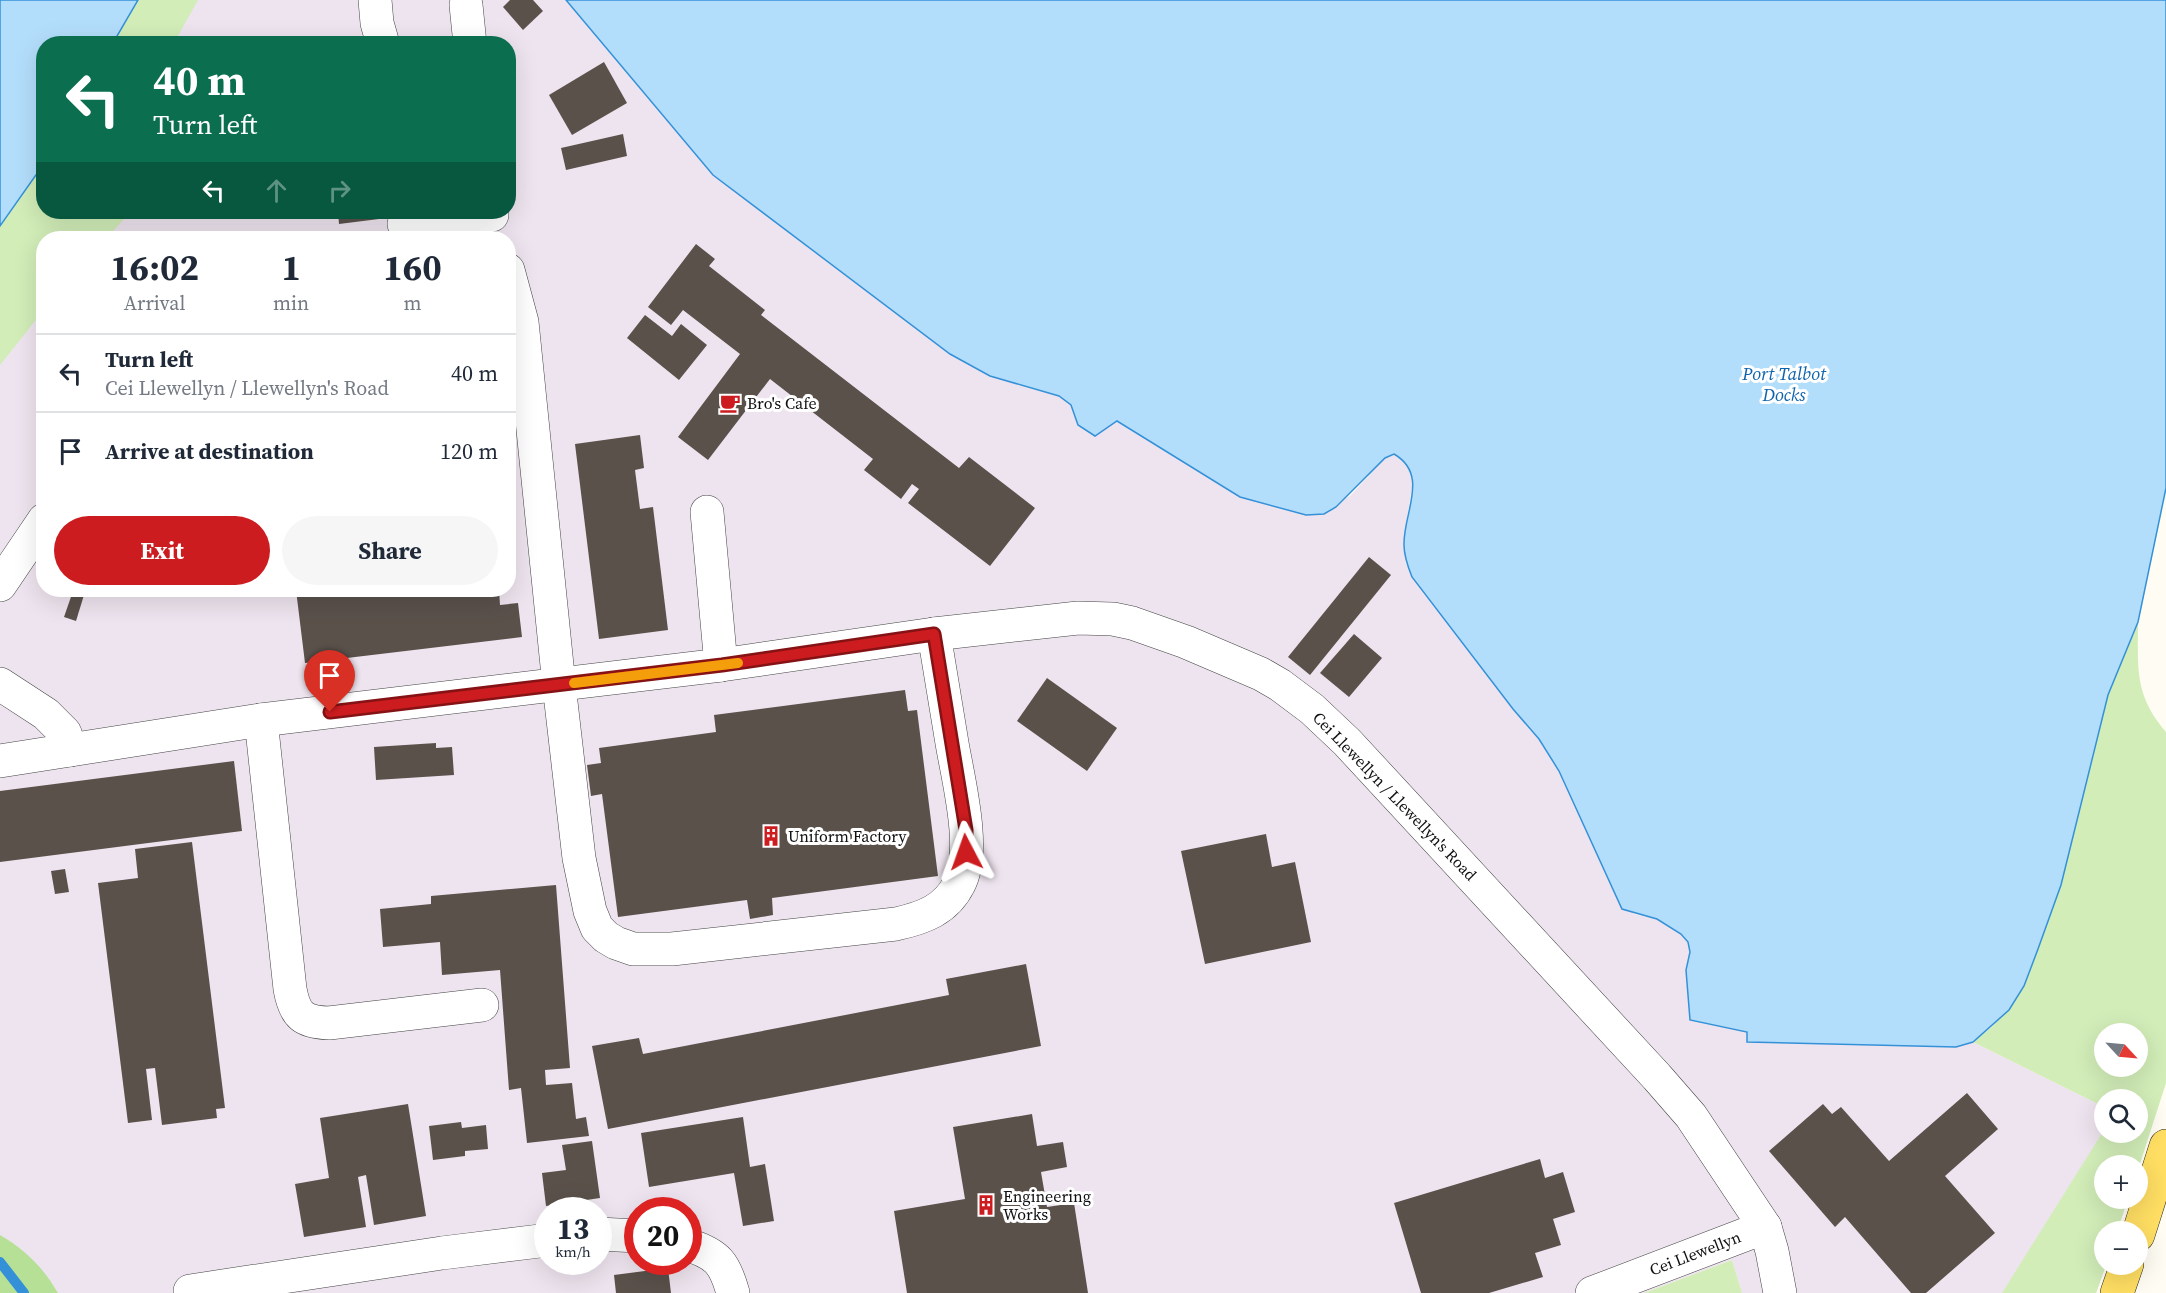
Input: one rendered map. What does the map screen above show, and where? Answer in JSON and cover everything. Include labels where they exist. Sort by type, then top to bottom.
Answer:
[{"type":"main road","points":[[2142,1221],[2166,1146]]},
{"type":"main road","points":[[2117,1293],[2123,1275]]},
{"type":"street","points":[[375,0],[381,36]]},
{"type":"street","points":[[466,5],[469,36]]},
{"type":"street","points":[[425,219],[494,222]]},
{"type":"street","points":[[516,300],[522,322],[579,858],[590,911],[597,928],[606,937],[633,949],[672,949],[896,924],[920,919],[948,900],[960,883],[965,868],[966,830],[934,634]]},
{"type":"street","points":[[707,512],[722,665]]},
{"type":"street","points":[[0,585],[36,532]]},
{"type":"street","name":"Cei Llewellyn / Llewellyn's Road","points":[[0,761],[261,720],[722,665],[934,634],[1058,619],[1113,619],[1132,623],[1261,674],[1312,709],[1347,742],[1657,1077],[1697,1126],[1765,1227],[1780,1293]]},
{"type":"street","points":[[0,684],[46,714],[64,733],[70,750]]},
{"type":"street","points":[[261,720],[290,989],[292,1003],[297,1012],[305,1019],[329,1023],[482,1005]]},
{"type":"street","name":"Cei Llewellyn","points":[[1592,1293],[1765,1227]]},
{"type":"street","points":[[190,1292],[430,1255],[534,1242]]},
{"type":"street","points":[[702,1250],[718,1259],[728,1275],[733,1293]]},
{"type":"shaded area","points":[[138,0],[566,0],[714,175],[950,354],[1029,388],[1059,396],[1071,405],[1078,425],[1116,421],[1240,497],[1306,515],[1350,496],[1385,458],[1394,454],[1405,461],[1413,474],[1406,523],[1412,577],[1513,709],[1539,739],[1559,771],[1604,866],[1634,914],[1657,919],[1682,934],[1688,942],[1690,952],[1686,970],[1690,1020],[1747,1032],[1748,1042],[1956,1047],[1973,1042],[2094,1102],[2094,1143],[2138,1143],[2138,1155],[2094,1155],[2094,1209],[2125,1209],[2120,1221],[2094,1221],[2094,1275],[2102,1275],[2096,1293],[1742,1293],[1732,1260],[1644,1293],[58,1293],[52,1283],[0,1235],[0,226],[36,175],[36,219],[516,219],[516,36],[117,36]]},
{"type":"green space","points":[[138,0],[198,0],[178,36],[118,36]]},
{"type":"green space","points":[[36,175],[36,219],[124,219],[113,231],[36,231],[36,320],[0,365],[0,226]]},
{"type":"green space","points":[[2138,622],[2138,667],[2143,693],[2148,706],[2166,732],[2166,1083],[2148,1139],[2148,1089],[2094,1089],[2094,1102],[1973,1042],[1993,1026],[2024,986],[2061,885],[2108,695]]},
{"type":"green space","points":[[2096,1143],[2147,1143],[2143,1155],[2094,1155],[2094,1209],[2125,1209],[2120,1221],[2094,1221],[2094,1275],[2102,1275],[2096,1293],[2002,1293]]},
{"type":"green space","points":[[0,1235],[33,1260],[58,1293],[0,1293]]},
{"type":"green space","points":[[1732,1260],[1742,1293],[1644,1293]]},
{"type":"water","points":[[0,0],[138,0],[117,36],[36,36],[36,175],[0,226]]},
{"type":"water","name":"Port Talbot Docks","points":[[566,0],[2166,0],[2166,488],[2138,622],[2108,695],[2061,885],[2024,986],[2009,1010],[1973,1042],[1956,1047],[1747,1042],[1747,1032],[1690,1020],[1686,970],[1690,952],[1688,942],[1681,934],[1657,919],[1622,909],[1559,771],[1539,739],[1513,709],[1412,577],[1405,557],[1404,545],[1413,484],[1411,473],[1405,463],[1394,454],[1385,458],[1336,507],[1324,514],[1306,515],[1240,497],[1117,421],[1095,436],[1078,425],[1071,405],[1059,396],[990,376],[950,354],[713,175]]},
{"type":"building","points":[[510,0],[533,0],[543,11],[523,30],[503,7]]},
{"type":"building","points":[[604,62],[627,103],[572,135],[549,95]]},
{"type":"building","points":[[623,134],[627,156],[566,170],[561,148]]},
{"type":"building","points":[[339,219],[379,219],[339,224]]},
{"type":"building","points":[[696,244],[715,259],[709,266],[765,310],[761,315],[959,468],[969,457],[1035,508],[990,566],[908,503],[919,489],[912,484],[901,499],[864,470],[873,459],[770,379],[708,460],[678,437],[740,354],[683,310],[671,325],[648,307]]},
{"type":"building","points":[[645,315],[672,336],[681,324],[707,345],[679,380],[627,338]]},
{"type":"building","points":[[640,435],[644,468],[635,470],[640,509],[653,507],[668,630],[599,639],[575,444]]},
{"type":"building","points":[[1369,557],[1391,575],[1310,675],[1288,657]]},
{"type":"building","points":[[71,597],[83,597],[76,621],[64,617]]},
{"type":"building","points":[[297,597],[499,597],[500,605],[518,603],[522,637],[305,663]]},
{"type":"building","points":[[1354,634],[1382,658],[1349,697],[1320,673]]},
{"type":"building","points":[[1047,678],[1117,728],[1087,771],[1017,721]]},
{"type":"building","name":"Uniform Factory","points":[[905,690],[908,711],[917,710],[938,876],[772,898],[773,915],[750,919],[747,900],[618,917],[602,794],[591,796],[587,765],[601,763],[599,748],[716,732],[714,715]]},
{"type":"building","points":[[436,743],[436,748],[452,747],[454,775],[376,780],[374,747]]},
{"type":"building","points":[[234,761],[242,831],[0,862],[0,791]]},
{"type":"building","points":[[1266,834],[1272,867],[1295,862],[1311,942],[1205,964],[1181,851]]},
{"type":"building","points":[[192,842],[225,1108],[216,1109],[217,1118],[162,1125],[155,1068],[146,1069],[152,1120],[128,1123],[98,883],[138,878],[135,849]]},
{"type":"building","points":[[65,869],[69,892],[55,894],[51,871]]},
{"type":"building","points":[[556,885],[570,1068],[545,1070],[546,1085],[572,1083],[576,1119],[586,1117],[589,1136],[527,1143],[521,1088],[509,1090],[500,970],[442,975],[440,942],[383,947],[380,909],[431,904],[431,896]]},
{"type":"building","points":[[1026,964],[1041,1046],[608,1129],[592,1046],[639,1038],[643,1054],[949,995],[946,979]]},
{"type":"building","points":[[1967,1093],[1998,1129],[1945,1176],[1995,1233],[1926,1293],[1911,1293],[1845,1217],[1835,1227],[1769,1151],[1823,1104],[1832,1114],[1841,1107],[1889,1161]]},
{"type":"building","points":[[408,1104],[426,1216],[374,1225],[366,1175],[358,1177],[366,1227],[304,1237],[295,1184],[329,1178],[320,1118]]},
{"type":"building","name":"Engineering Works","points":[[1032,1114],[1037,1146],[1063,1142],[1067,1167],[1041,1172],[1047,1207],[1074,1203],[1088,1293],[907,1293],[894,1211],[965,1199],[953,1127]]},
{"type":"building","points":[[743,1117],[750,1167],[765,1164],[774,1221],[743,1226],[734,1173],[649,1187],[641,1133]]},
{"type":"building","points":[[461,1122],[462,1128],[486,1125],[488,1149],[465,1151],[465,1156],[433,1160],[429,1126]]},
{"type":"building","points":[[592,1141],[600,1197],[545,1197],[542,1173],[566,1170],[562,1145]]},
{"type":"building","points":[[1540,1159],[1545,1178],[1563,1172],[1575,1212],[1553,1219],[1561,1245],[1535,1253],[1543,1277],[1489,1293],[1421,1293],[1394,1203]]},
{"type":"building","points":[[614,1275],[669,1275],[671,1293],[616,1293]]},
{"type":"waterway","points":[[0,1262],[24,1293]]},
{"type":"slow traffic","points":[[574,683],[738,663]]},
{"type":"place","name":"Bro's Cafe","points":[[730,403]]},
{"type":"place","name":"Uniform Factory","points":[[771,836]]},
{"type":"place","name":"Engineering Works","points":[[986,1205]]},
{"type":"route","points":[[330,712],[722,665],[934,634],[966,830],[966,852]]}]
